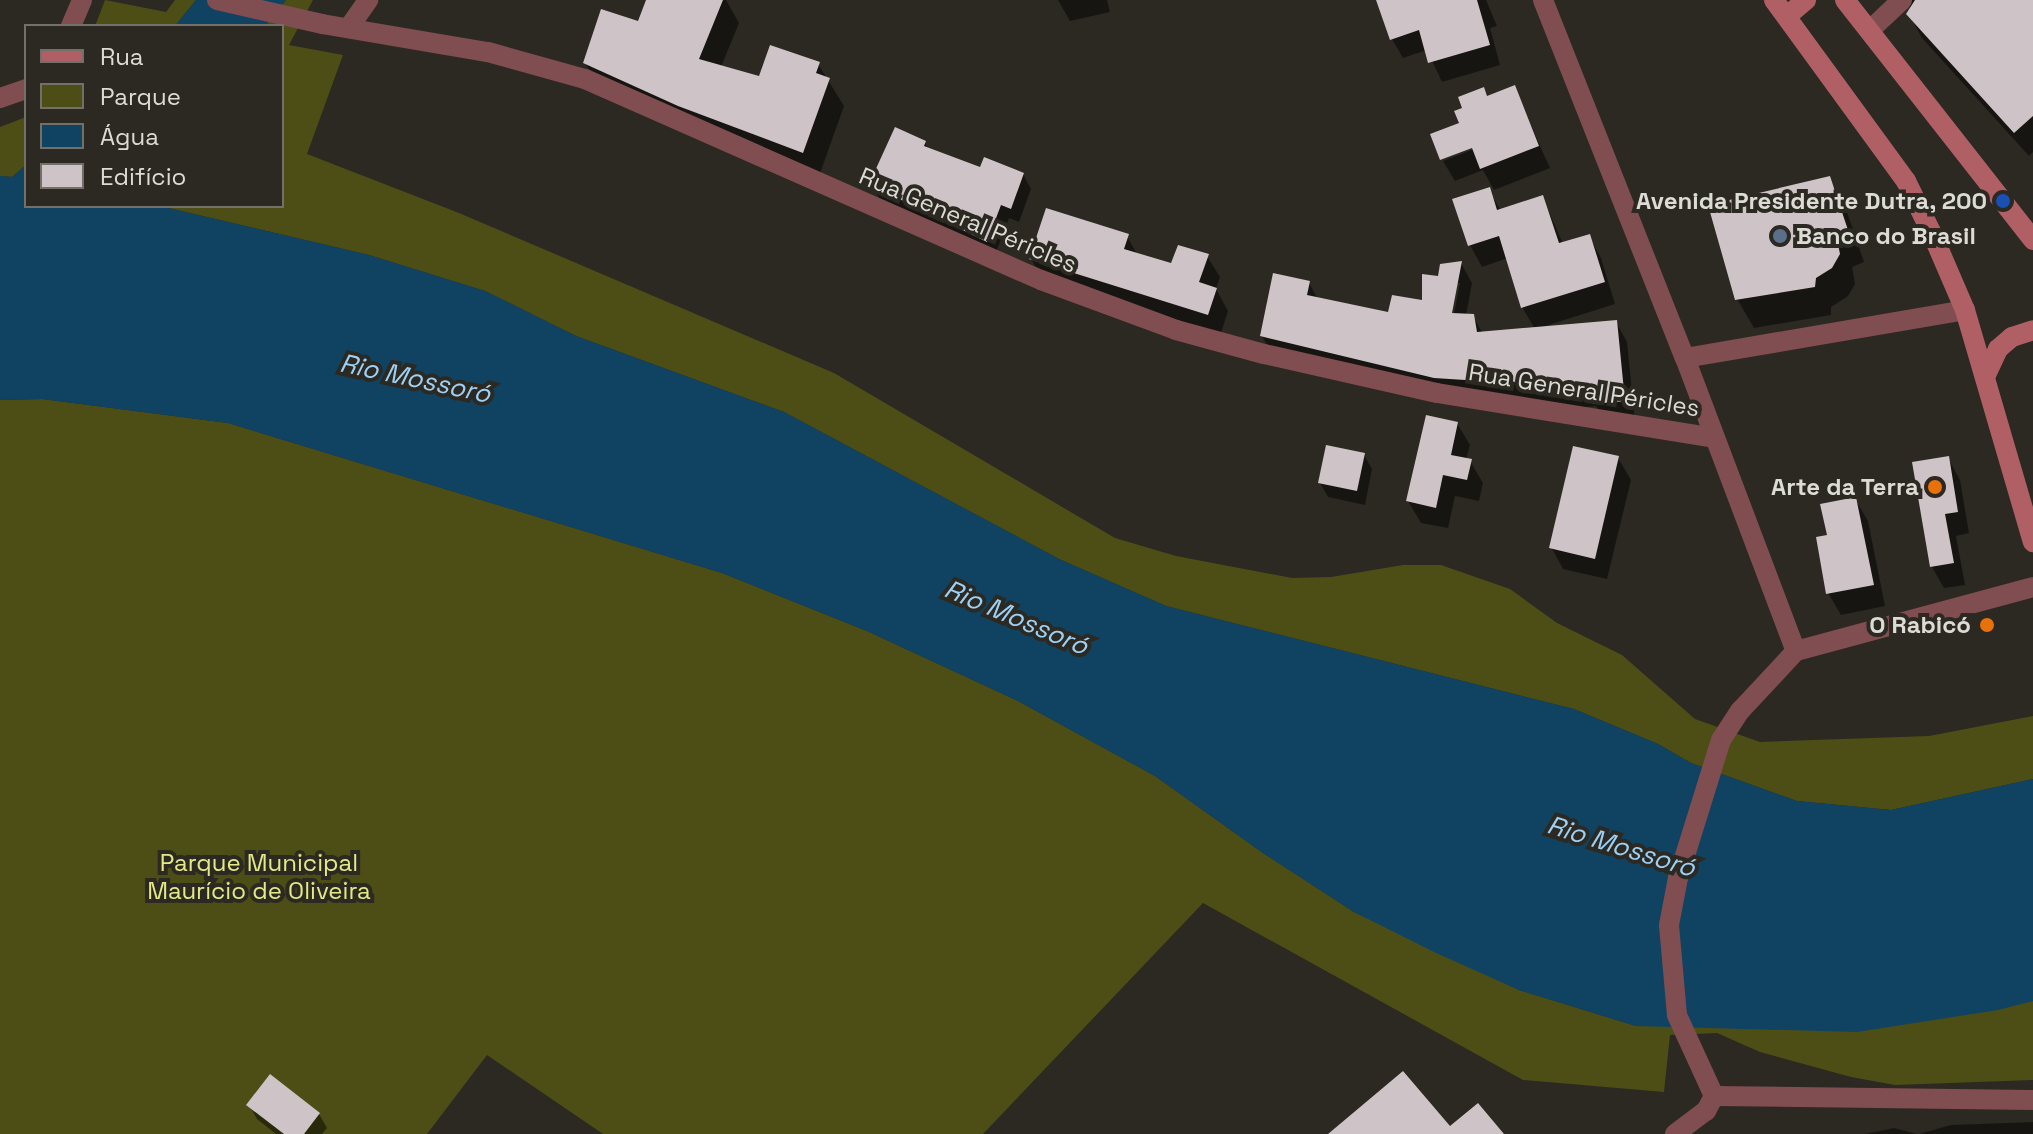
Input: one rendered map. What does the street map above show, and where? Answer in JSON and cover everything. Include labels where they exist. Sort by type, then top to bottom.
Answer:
[{"type":"main road","points":[[1806,0],[1781,8],[1906,181],[1965,310],[2033,542]]},
{"type":"main road","points":[[1845,0],[2033,240]]},
{"type":"main road","points":[[1985,377],[1998,349],[2012,337],[2033,330]]},
{"type":"street","points":[[72,24],[82,0]]},
{"type":"street","name":"Rua General Péricles","points":[[217,0],[322,24],[350,26],[488,52],[585,79],[941,238],[1162,326],[1264,354],[1437,393],[1714,438]]},
{"type":"street","points":[[350,26],[368,0]]},
{"type":"street","points":[[1543,0],[1685,358],[1796,651]]},
{"type":"street","points":[[1870,30],[1902,0]]},
{"type":"street","points":[[0,98],[24,90]]},
{"type":"street","name":"Rua General Péricles","points":[[1685,358],[1965,310]]},
{"type":"street","points":[[1675,1134],[1706,1111],[1714,1096],[1677,1015],[1669,925],[1678,878],[1721,740],[1740,711],[1796,651],[2033,587]]},
{"type":"street","points":[[1714,1096],[2033,1100]]},
{"type":"green space","points":[[105,0],[166,12],[175,0],[196,0],[177,24],[96,24]]},
{"type":"green space","points":[[286,0],[313,0],[289,45],[343,55],[307,154],[459,213],[834,373],[1115,538],[1176,556],[1292,578],[1331,577],[1403,565],[1441,565],[1510,589],[1557,623],[1622,655],[1695,719],[1760,742],[1929,736],[2033,716],[2033,779],[1891,810],[1797,801],[1691,763],[1658,744],[1574,709],[1166,606],[1059,559],[784,412],[576,336],[485,291],[369,255],[169,208],[284,208],[284,24],[267,24]]},
{"type":"green space","points":[[24,118],[24,167],[12,177],[0,176],[0,127]]},
{"type":"green space","name":"Parque Municipal Maurício de Oliveira","points":[[42,399],[228,423],[722,573],[867,631],[1018,701],[1155,776],[1263,853],[1354,912],[1519,990],[1636,1026],[2033,1000],[2033,1080],[1895,1085],[1851,1077],[1760,1052],[1717,1033],[1670,1035],[1664,1092],[1523,1080],[1203,903],[983,1134],[603,1134],[487,1055],[427,1134],[0,1134],[0,400]]},
{"type":"water","points":[[196,0],[286,0],[267,24],[177,24]]},
{"type":"water","name":"Rio Mossoró","points":[[24,167],[24,208],[169,208],[369,255],[485,291],[576,336],[784,412],[1059,559],[1166,606],[1574,709],[1658,744],[1691,763],[1797,801],[1891,810],[2033,779],[2033,1001],[1998,1010],[1857,1032],[1636,1026],[1519,990],[1434,952],[1354,912],[1263,853],[1155,776],[1018,701],[867,631],[722,573],[228,423],[42,399],[0,400],[0,176],[12,177]]},
{"type":"building","points":[[646,0],[723,0],[699,59],[759,76],[770,45],[820,62],[816,73],[830,78],[803,153],[678,106],[583,63],[601,9],[638,21]]},
{"type":"building","points":[[1376,0],[1477,0],[1490,45],[1428,63],[1419,30],[1390,40]]},
{"type":"building","points":[[1915,0],[2033,0],[2033,116],[2014,133],[1906,14]]},
{"type":"building","points":[[1515,85],[1539,146],[1480,169],[1472,148],[1440,160],[1430,134],[1459,123],[1454,111],[1462,108],[1458,97],[1484,87],[1487,96]]},
{"type":"building","points":[[895,127],[926,141],[924,146],[980,167],[984,157],[1024,173],[1011,209],[1001,205],[987,242],[869,184]]},
{"type":"building","name":"Banco do Brasil","points":[[1830,176],[1849,233],[1837,239],[1840,254],[1832,268],[1816,278],[1815,287],[1735,300],[1708,205]]},
{"type":"building","points":[[1490,187],[1497,210],[1543,195],[1559,243],[1590,234],[1605,282],[1521,308],[1499,236],[1468,246],[1452,199]]},
{"type":"building","points":[[1046,208],[1129,234],[1124,249],[1171,263],[1178,245],[1209,254],[1199,282],[1217,288],[1208,315],[1029,259]]},
{"type":"building","points":[[1462,261],[1452,313],[1474,314],[1477,332],[1617,320],[1625,401],[1593,404],[1591,386],[1545,391],[1482,373],[1481,381],[1434,378],[1260,336],[1273,273],[1310,281],[1307,295],[1388,312],[1392,295],[1422,300],[1422,274],[1438,276],[1440,264]]},
{"type":"building","points":[[1426,415],[1458,422],[1451,455],[1472,459],[1467,480],[1443,475],[1436,508],[1406,501]]},
{"type":"building","points":[[1326,445],[1365,453],[1357,491],[1318,483]]},
{"type":"building","points":[[1573,446],[1619,456],[1595,559],[1549,548]]},
{"type":"building","name":"Arte da Terra","points":[[1949,456],[1958,512],[1945,514],[1954,563],[1930,567],[1912,462]]},
{"type":"building","points":[[1856,497],[1874,585],[1826,594],[1816,537],[1827,535],[1820,504]]},
{"type":"building","points":[[1403,1071],[1450,1126],[1478,1103],[1504,1134],[1328,1134]]},
{"type":"building","points":[[270,1074],[320,1113],[304,1134],[284,1134],[246,1105]]},
{"type":"place","name":"Avenida Presidente Dutra, 200","points":[[2003,201]]},
{"type":"place","name":"Banco do Brasil","points":[[1780,236]]},
{"type":"place","name":"Arte da Terra","points":[[1935,487]]},
{"type":"place","name":"O Rabicó","points":[[1987,625]]}]
